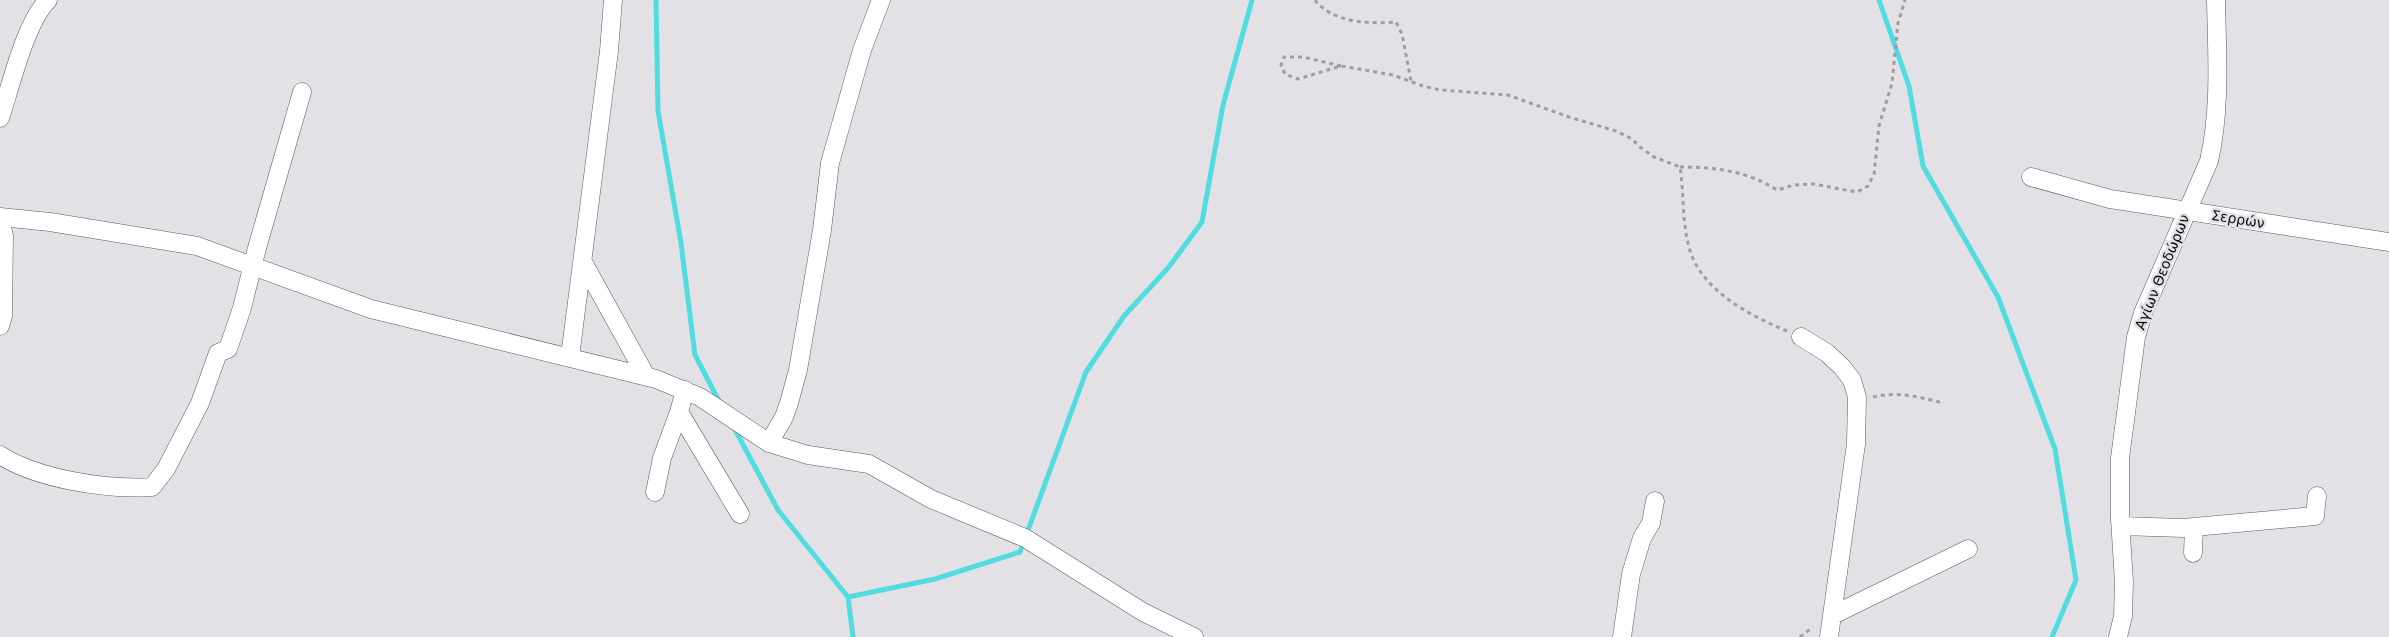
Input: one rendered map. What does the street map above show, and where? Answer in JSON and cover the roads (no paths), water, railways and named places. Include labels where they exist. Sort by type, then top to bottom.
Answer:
[{"type":"street","points":[[0,118],[34,21],[48,0]]},
{"type":"street","points":[[570,357],[609,51],[613,0]]},
{"type":"street","points":[[769,443],[790,403],[798,370],[822,230],[830,163],[862,50],[881,0]]},
{"type":"street","name":"Αγίων Θεοδώρων","points":[[2118,637],[2123,616],[2124,582],[2120,458],[2136,337],[2143,313],[2209,161],[2214,141],[2216,110],[2216,0]]},
{"type":"street","points":[[0,455],[16,465],[51,477],[133,488],[152,487],[166,469],[200,403],[218,353],[228,349],[242,308],[302,92]]},
{"type":"street","name":"Σερρών","points":[[2031,176],[2110,199],[2389,242]]},
{"type":"street","points":[[0,326],[3,316],[4,236],[0,218],[50,222],[197,246],[371,309],[646,376],[685,390],[721,409],[769,443],[808,455],[869,464],[931,499],[1025,538],[1143,612],[1194,637]]},
{"type":"street","points":[[583,262],[646,376]]},
{"type":"street","points":[[1801,337],[1827,353],[1842,367],[1852,380],[1856,402],[1856,444],[1829,637]]},
{"type":"street","points":[[655,492],[662,458],[685,390]]},
{"type":"street","points":[[679,412],[740,514]]},
{"type":"street","points":[[2121,526],[2145,528],[2194,527],[2315,516],[2317,496]]},
{"type":"street","points":[[1622,637],[1632,568],[1642,538],[1651,523],[1655,500]]},
{"type":"street","points":[[2193,552],[2194,527]]},
{"type":"street","points":[[1832,615],[1968,549]]},
{"type":"waterway","points":[[656,0],[658,111],[681,243],[695,355],[720,403]]},
{"type":"waterway","points":[[848,597],[935,579],[1020,552],[1086,372],[1124,316],[1168,268],[1202,222],[1223,105],[1252,0]]},
{"type":"waterway","points":[[1879,0],[1909,86],[1923,166],[1998,297],[2055,449],[2076,580],[2052,637]]},
{"type":"waterway","points":[[733,426],[778,510],[848,597],[853,637]]}]
